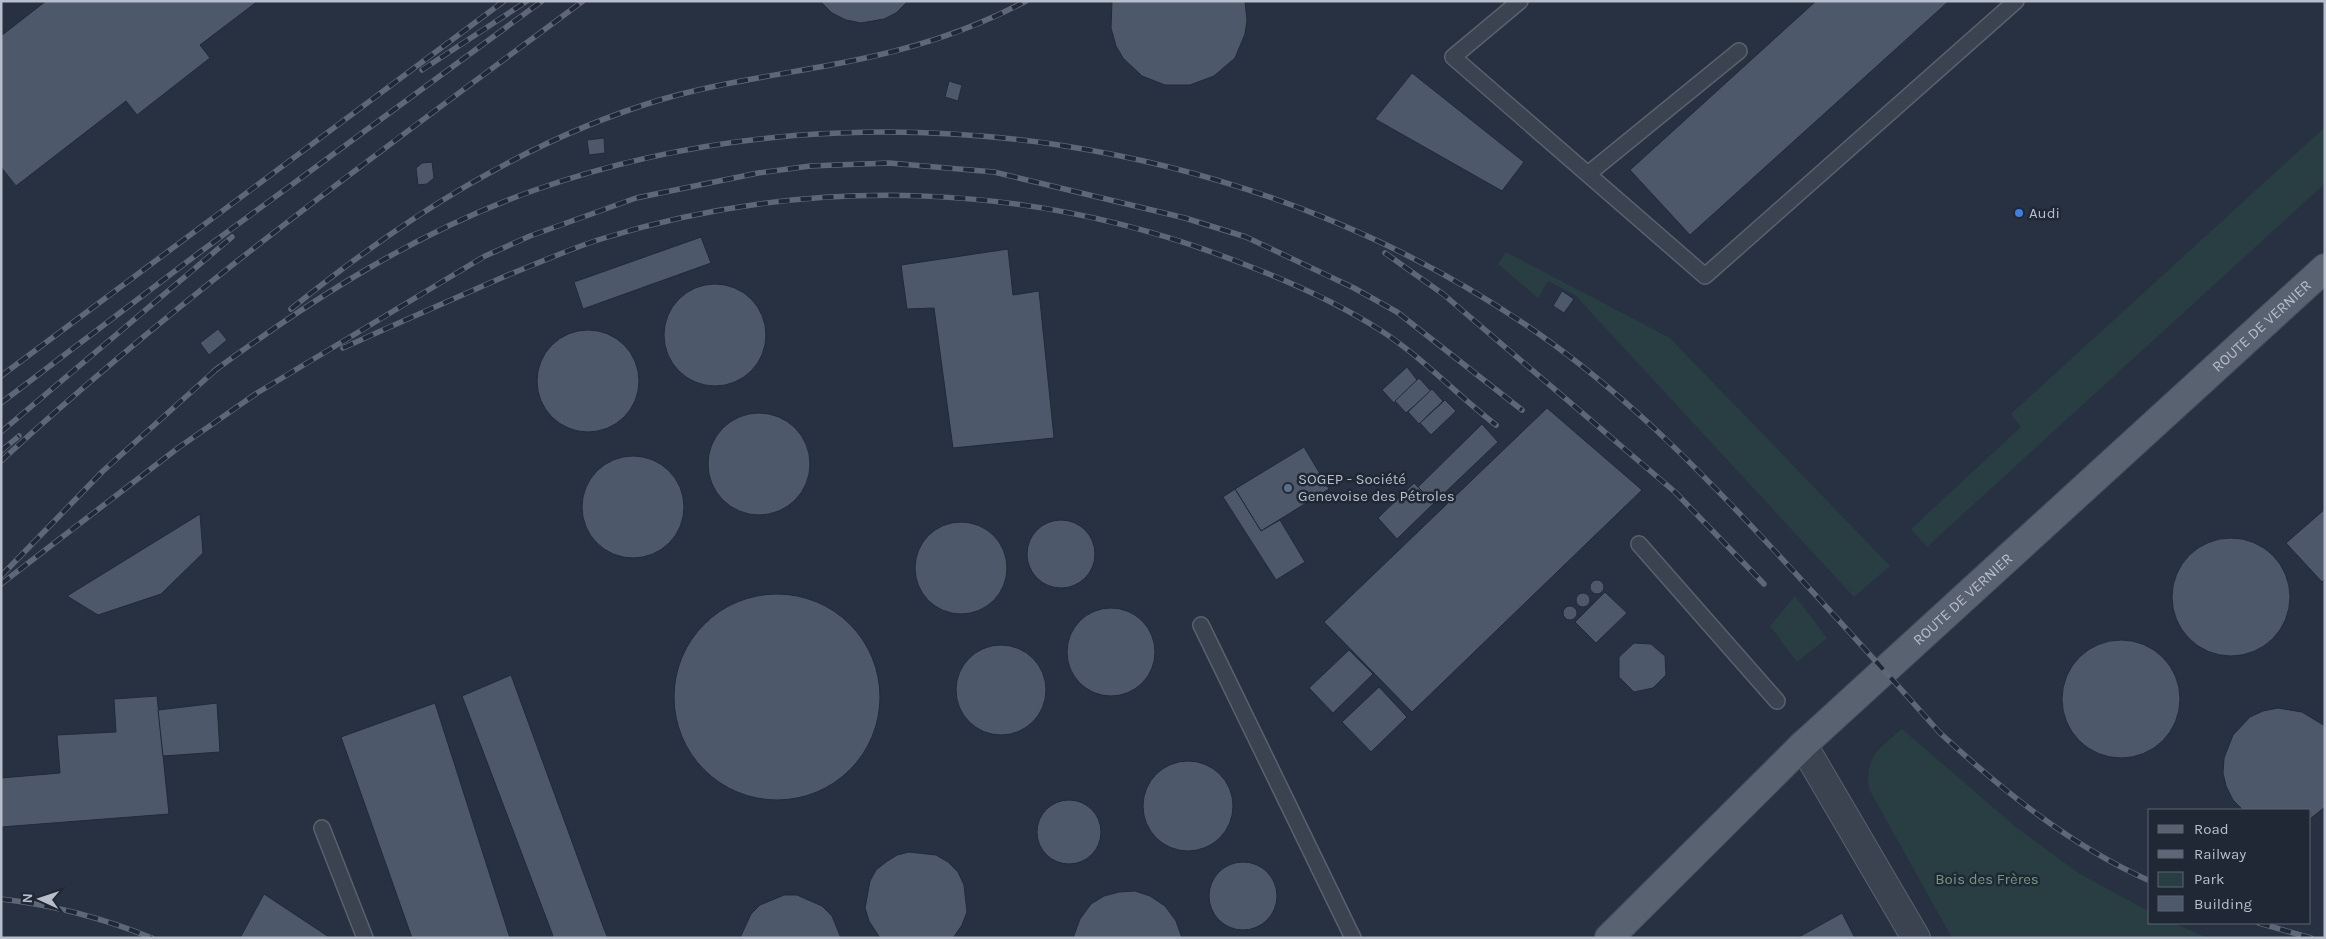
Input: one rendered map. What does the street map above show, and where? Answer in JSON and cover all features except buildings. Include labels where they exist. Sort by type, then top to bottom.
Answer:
[{"type":"main road","name":"ROUTE DE VERNIER","points":[[1609,938],[1803,745],[2325,268]]},
{"type":"street","points":[[1803,745],[1916,938]]},
{"type":"lane","points":[[1520,1],[1453,57],[1705,276],[2016,1]]},
{"type":"lane","points":[[1588,174],[1739,52]]},
{"type":"lane","points":[[1639,544],[1777,701]]},
{"type":"lane","points":[[1201,625],[1352,938]]},
{"type":"lane","points":[[322,828],[365,938]]},
{"type":"green space","points":[[2325,127],[2325,183],[1927,547],[1911,529],[2021,427],[2011,414]]},
{"type":"green space","points":[[1506,252],[1670,338],[1890,566],[1854,597],[1575,295],[1548,281],[1538,298],[1498,264]]},
{"type":"green space","points":[[1795,596],[1827,638],[1797,662],[1770,626]]},
{"type":"green space","name":"Bois des Frères","points":[[1902,729],[2017,828],[2080,874],[2148,911],[2148,924],[2175,924],[2208,938],[1952,938],[1869,789],[1869,768],[1880,748]]},
{"type":"railway","points":[[1,376],[504,1]]},
{"type":"railway","points":[[422,70],[527,1]]},
{"type":"railway","points":[[1,403],[200,252],[542,1]]},
{"type":"railway","points":[[1,461],[70,399],[213,280],[360,167],[583,1]]},
{"type":"railway","points":[[291,309],[333,276],[421,214],[467,186],[562,136],[612,116],[686,93],[893,52],[983,22],[1026,1]]},
{"type":"railway","points":[[214,371],[329,292],[368,268],[450,225],[535,190],[663,155],[794,136],[928,133],[1062,146],[1193,173],[1321,216],[1441,273],[1553,344],[1612,391],[1694,467],[1857,640],[1940,733],[2013,796],[2065,834],[2121,867],[2148,880]]},
{"type":"railway","points":[[1,584],[178,448],[257,393],[485,256],[530,236],[636,198],[758,173],[810,166],[889,163],[994,172],[1185,218],[1246,237],[1354,288],[1397,312],[1522,410]]},
{"type":"railway","points":[[343,348],[508,275],[601,239],[682,218],[763,204],[844,196],[926,196],[1007,203],[1088,217],[1167,237],[1264,272],[1332,302],[1380,330],[1425,364],[1496,425]]},
{"type":"railway","points":[[1,432],[232,237]]},
{"type":"railway","points":[[1385,253],[1443,294],[1675,492],[1764,584]]},
{"type":"railway","points":[[1,576],[103,471],[219,367]]},
{"type":"railway","points":[[1,451],[19,436]]},
{"type":"railway","points":[[1,899],[78,913],[152,938]]},
{"type":"railway","points":[[2262,924],[2311,938]]},
{"type":"place","name":"Audi","points":[[2019,213]]},
{"type":"place","name":"SOGEP - Société Genevoise des Pétroles","points":[[1288,488]]}]
